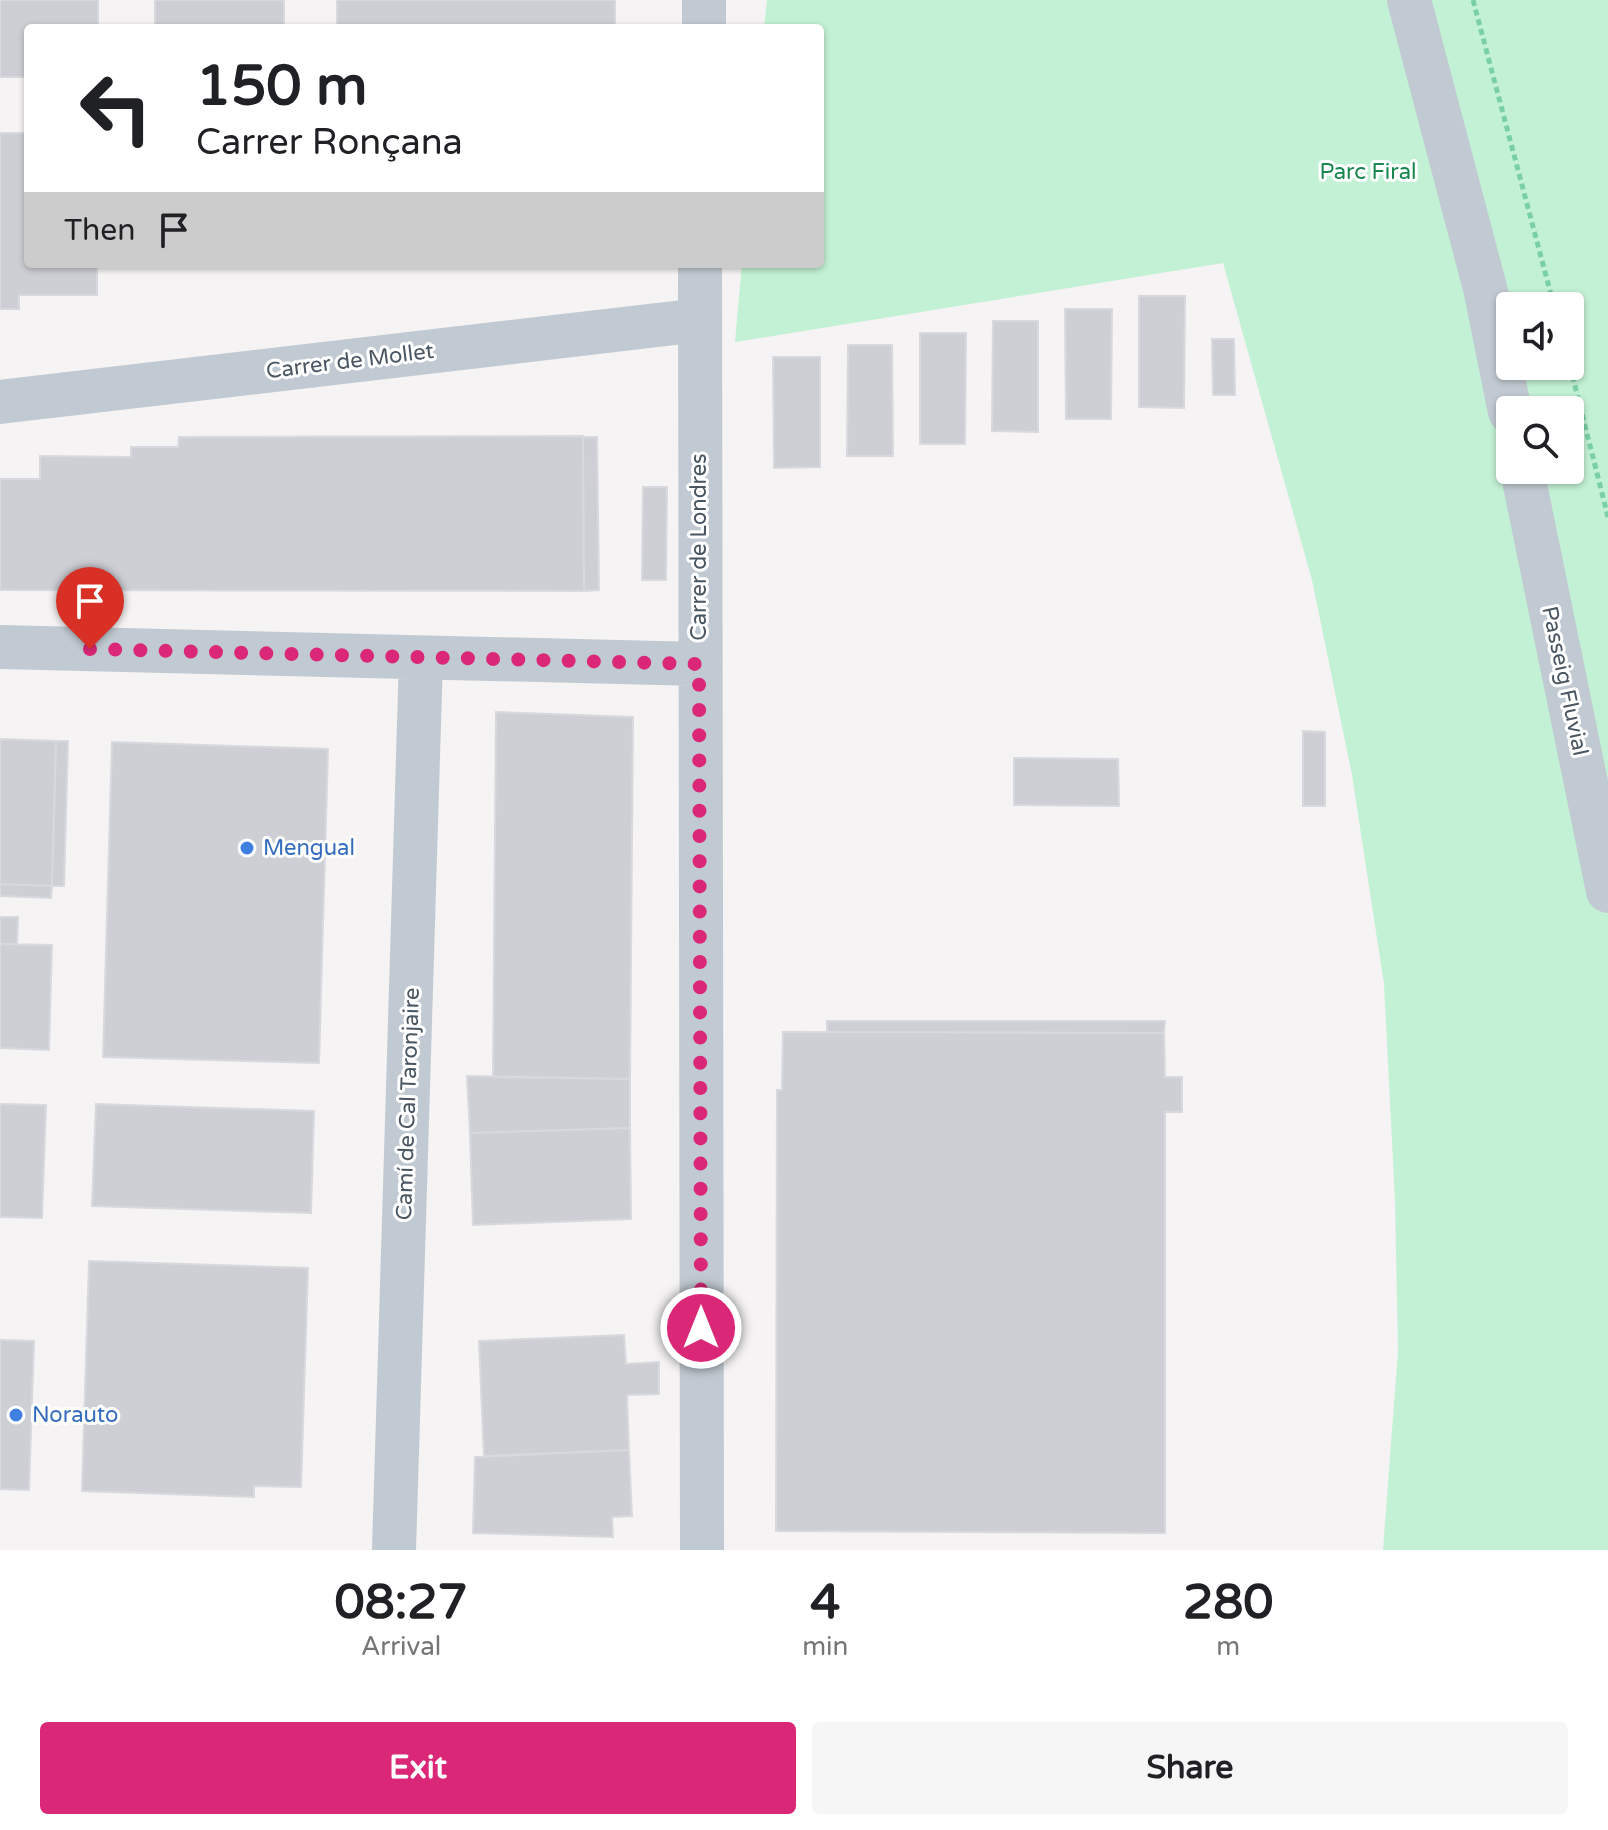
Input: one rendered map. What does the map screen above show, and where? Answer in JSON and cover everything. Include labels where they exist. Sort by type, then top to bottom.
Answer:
[{"type":"street","points":[[704,0],[704,24]]},
{"type":"street","points":[[1409,0],[1485,288],[1507,396]]},
{"type":"street","name":"Carrer de Londres","points":[[700,268],[702,1550]]},
{"type":"street","name":"Carrer de Mollet","points":[[0,402],[700,320]]},
{"type":"street","name":"Passeig Fluvial","points":[[1525,484],[1608,891]]},
{"type":"street","points":[[0,647],[699,664]]},
{"type":"street","name":"Camí de Cal Taronjaire","points":[[394,1550],[421,658]]},
{"type":"path","points":[[1473,0],[1550,292]]},
{"type":"path","points":[[1574,380],[1608,517]]},
{"type":"green space","name":"Parc Firal","points":[[767,0],[1608,0],[1608,1550],[1383,1550],[1398,1351],[1395,1200],[1384,984],[1352,775],[1312,580],[1223,263],[735,342],[742,268],[824,268],[824,24],[764,24]]},
{"type":"building","points":[[0,0],[98,0],[98,24],[24,24],[24,77],[0,77]]},
{"type":"building","points":[[155,0],[284,0],[284,24],[155,24]]},
{"type":"building","points":[[337,0],[615,0],[615,24],[337,24]]},
{"type":"building","points":[[0,133],[24,133],[24,268],[97,268],[97,295],[19,295],[19,309],[0,309]]},
{"type":"building","points":[[1139,296],[1185,296],[1184,408],[1139,407]]},
{"type":"building","points":[[1065,309],[1112,309],[1111,419],[1066,419]]},
{"type":"building","points":[[993,321],[1038,321],[1038,432],[992,431]]},
{"type":"building","points":[[920,333],[966,333],[965,444],[920,444]]},
{"type":"building","points":[[1212,339],[1234,339],[1235,395],[1213,395]]},
{"type":"building","points":[[848,345],[892,345],[893,456],[847,456]]},
{"type":"building","points":[[773,357],[820,357],[820,467],[774,468]]},
{"type":"building","points":[[583,436],[584,591],[0,590],[0,479],[40,479],[40,456],[131,457],[131,447],[178,447],[179,437]]},
{"type":"building","points":[[583,437],[597,437],[599,590],[584,591]]},
{"type":"building","points":[[643,487],[667,487],[666,580],[642,580]]},
{"type":"building","points":[[496,712],[633,717],[630,1079],[493,1077]]},
{"type":"building","points":[[1303,731],[1325,732],[1325,806],[1303,806]]},
{"type":"building","points":[[0,739],[56,741],[52,886],[0,884]]},
{"type":"building","points":[[56,741],[68,741],[64,886],[52,886]]},
{"type":"building","points":[[112,742],[328,749],[319,1063],[103,1057]]},
{"type":"building","points":[[1014,758],[1118,759],[1119,806],[1014,805]]},
{"type":"building","points":[[0,884],[52,886],[51,898],[0,896]]},
{"type":"building","points":[[0,917],[18,917],[17,944],[0,944]]},
{"type":"building","points":[[0,944],[52,945],[49,1050],[0,1048]]},
{"type":"building","points":[[827,1021],[1165,1021],[1164,1033],[827,1032]]},
{"type":"building","points":[[783,1032],[1164,1033],[1165,1077],[1182,1077],[1182,1112],[1165,1112],[1165,1533],[776,1531],[777,1090],[782,1090]]},
{"type":"building","points":[[467,1076],[630,1079],[630,1128],[470,1133]]},
{"type":"building","points":[[0,1104],[46,1105],[42,1218],[0,1217]]},
{"type":"building","points":[[96,1104],[314,1111],[311,1213],[92,1206]]},
{"type":"building","points":[[630,1128],[631,1219],[473,1225],[470,1133]]},
{"type":"building","points":[[89,1261],[308,1268],[301,1487],[254,1486],[254,1497],[82,1491]]},
{"type":"building","points":[[624,1335],[626,1364],[659,1362],[659,1394],[627,1395],[629,1450],[484,1456],[479,1341]]},
{"type":"building","name":"Norauto","points":[[0,1340],[34,1341],[29,1490],[0,1489]]},
{"type":"building","points":[[629,1450],[632,1516],[612,1517],[613,1537],[473,1533],[475,1457]]},
{"type":"place","name":"Mengual","points":[[247,848]]},
{"type":"place","name":"Norauto","points":[[16,1415]]},
{"type":"route","points":[[90,649],[699,664],[701,1328]]}]
